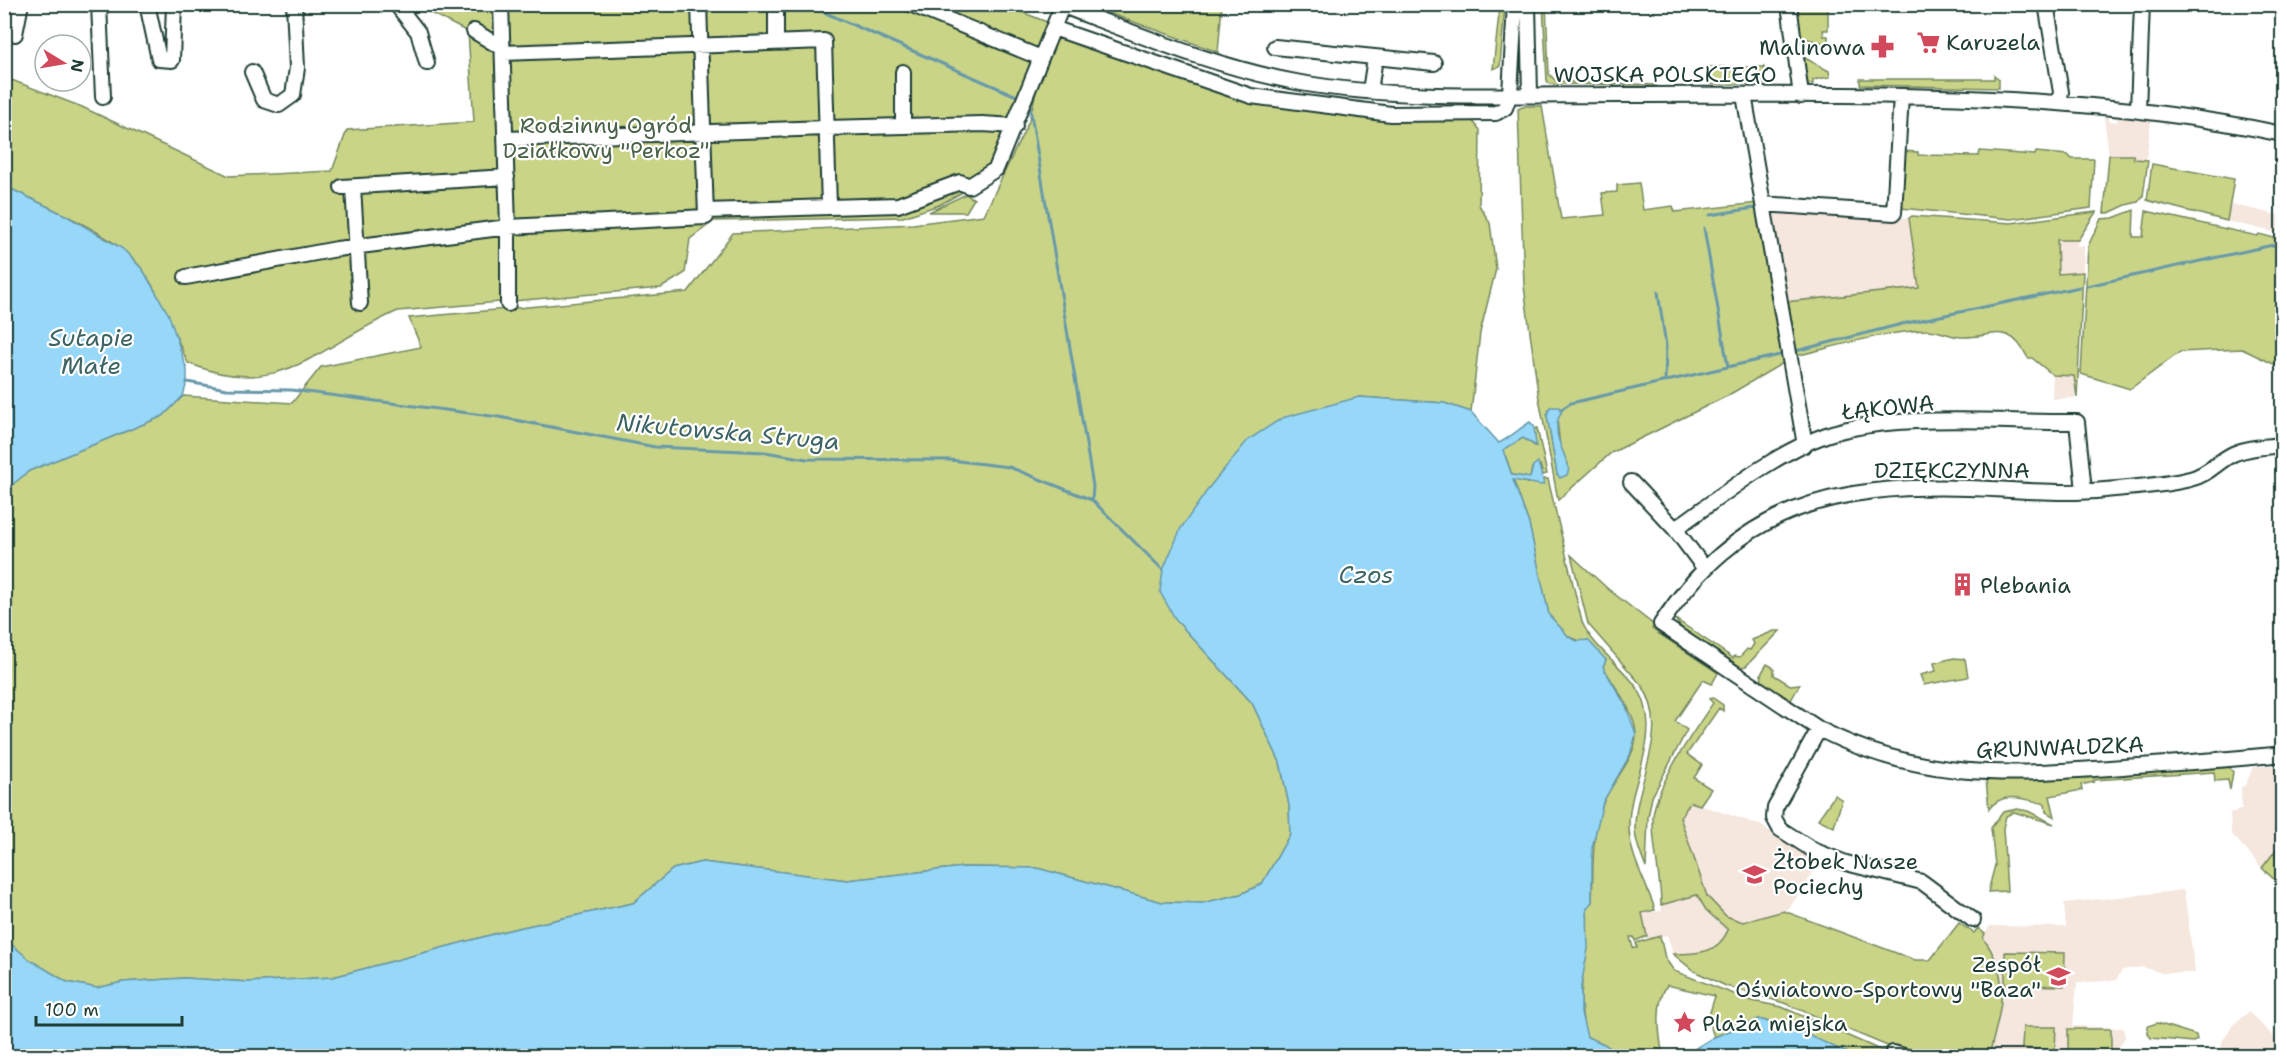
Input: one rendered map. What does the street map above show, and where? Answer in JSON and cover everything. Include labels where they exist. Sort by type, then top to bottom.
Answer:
[{"type":"street","points":[[15,34],[21,4]]},
{"type":"street","points":[[99,4],[103,97]]},
{"type":"street","points":[[147,4],[159,59],[172,60],[174,4]]},
{"type":"street","points":[[252,72],[264,100],[279,105],[293,95],[297,68],[294,4]]},
{"type":"street","points":[[396,4],[418,32],[427,63]]},
{"type":"street","points":[[501,4],[507,177],[508,304]]},
{"type":"street","points":[[186,277],[267,260],[357,246],[508,227],[706,217],[699,4]]},
{"type":"street","points":[[776,4],[776,42]]},
{"type":"street","points":[[910,4],[1041,58]]},
{"type":"street","points":[[1053,28],[1217,86],[1269,99],[1391,114],[1496,113],[1505,108],[1510,94],[1515,4]]},
{"type":"street","points":[[1528,4],[1530,94]]},
{"type":"street","points":[[1789,4],[1801,96]]},
{"type":"street","points":[[2046,4],[2061,92],[2059,103]]},
{"type":"street","points":[[2138,110],[2142,4]]},
{"type":"street","points":[[706,211],[898,205],[960,182],[969,186],[996,169],[1015,126],[1060,5]]},
{"type":"street","name":"WOJSKA POLSKIEGO","points":[[1060,5],[1248,71],[1301,82],[1370,91],[1901,96],[2059,103],[2138,110],[2283,134]]},
{"type":"street","points":[[474,31],[503,50],[824,41],[829,207]]},
{"type":"street","points":[[1275,47],[1434,63]]},
{"type":"street","points":[[1370,91],[1375,58]]},
{"type":"street","points":[[903,72],[903,126]]},
{"type":"street","points":[[1744,95],[1805,445]]},
{"type":"street","points":[[1763,204],[1894,213],[1901,96]]},
{"type":"street","points":[[506,139],[903,126],[1015,126]]},
{"type":"street","points":[[360,303],[357,246],[348,187],[507,177]]},
{"type":"street","name":"ŁĄKOWA","points":[[1675,529],[1726,493],[1805,445],[1850,429],[1911,423],[2077,422],[2084,491]]},
{"type":"street","name":"DZIĘKCZYNNA","points":[[1661,624],[1677,600],[1705,569],[1758,526],[1793,509],[1868,489],[1920,487],[2084,491],[2190,479],[2209,471],[2233,454],[2283,446]]},
{"type":"street","points":[[1631,482],[1675,529],[1705,569]]},
{"type":"street","name":"GRUNWALDZKA","points":[[1661,624],[1818,729],[1842,741],[1896,760],[1968,772],[2029,774],[2283,754]]},
{"type":"street","points":[[1818,729],[1775,808],[1774,818],[1780,829],[1821,855],[1922,882],[1973,920]]},
{"type":"shaded area","points":[[2104,117],[2109,117],[2109,121],[2117,122],[2118,117],[2151,121],[2146,160],[2134,159],[2132,155],[2109,155]]},
{"type":"shaded area","points":[[2230,204],[2282,216],[2282,234],[2227,221]]},
{"type":"shaded area","points":[[1775,207],[1909,218],[1919,288],[1785,302],[1768,211]]},
{"type":"shaded area","points":[[2057,240],[2078,240],[2077,246],[2084,246],[2083,272],[2058,274]]},
{"type":"shaded area","points":[[2053,376],[2074,376],[2075,398],[2052,399]]},
{"type":"shaded area","points":[[2282,765],[2282,842],[2262,868],[2231,833],[2230,813],[2242,809],[2241,788],[2246,784],[2253,767]]},
{"type":"shaded area","name":"Żłobek Nasze Pociechy","points":[[1691,802],[1760,825],[1816,861],[1805,887],[1788,909],[1743,922],[1726,916],[1707,896],[1680,817]]},
{"type":"shaded area","name":"Zespół Oświatowo-Sportowy \"Baza\"","points":[[2184,890],[2195,973],[2162,973],[2143,967],[2122,970],[2116,980],[2077,983],[2073,1026],[2123,1028],[2125,1036],[2112,1055],[2004,1056],[1990,1052],[2003,997],[1994,953],[1982,938],[1990,926],[2066,927],[2064,903]]},
{"type":"shaded area","points":[[1697,895],[1706,910],[1728,930],[1726,936],[1703,954],[1673,954],[1667,935],[1648,940],[1642,913],[1662,911],[1661,905]]},
{"type":"shaded area","points":[[2249,1012],[2282,1045],[2281,1056],[2274,1054],[2272,1056],[2224,1056],[2221,1043],[2235,1023]]},
{"type":"green space","name":"Rodzinny Ogród Działkowy \"Perkoz\"","points":[[1001,4],[1052,24],[983,181],[939,205],[903,217],[714,221],[690,239],[685,273],[661,288],[398,311],[322,353],[275,373],[249,376],[221,373],[188,363],[156,293],[144,272],[133,259],[100,234],[5,186],[4,77],[33,88],[33,93],[46,93],[82,107],[229,176],[332,171],[347,130],[474,122],[468,32],[415,5]]},
{"type":"green space","points":[[1801,4],[1997,5],[1828,5],[1828,30],[1823,30],[1824,36],[1828,36],[1828,48],[1823,43],[1800,37],[1797,11]]},
{"type":"green space","points":[[1086,5],[1222,5],[1218,52]]},
{"type":"green space","points":[[1500,5],[1505,5],[1500,66],[1493,69]]},
{"type":"green space","points":[[1543,5],[1546,5],[1549,74],[1556,81],[1657,85],[1550,84],[1547,81]]},
{"type":"green space","points":[[1058,36],[1253,100],[1472,120],[1480,130],[1479,205],[1490,223],[1496,269],[1480,333],[1471,412],[1444,403],[1359,397],[1176,620],[1252,703],[1280,762],[1289,805],[1290,834],[1262,884],[1241,894],[1202,903],[1162,902],[1037,868],[964,867],[847,880],[702,862],[673,869],[633,903],[509,930],[333,977],[249,982],[184,978],[123,982],[97,988],[67,982],[30,960],[5,939],[4,491],[29,471],[163,416],[183,396],[292,403],[321,367],[421,347],[409,318],[688,292],[733,233],[913,224],[984,215],[1029,121],[1039,79]]},
{"type":"green space","points":[[1805,58],[1829,71],[1830,77],[1813,80],[1813,84],[1808,84],[1803,60]]},
{"type":"green space","points":[[1706,67],[1764,67],[1766,84],[1709,84]]},
{"type":"green space","points":[[1994,75],[1999,79],[1999,88],[1860,85],[1860,79],[1994,79]]},
{"type":"green space","points":[[1525,106],[1542,106],[1561,219],[1605,215],[1602,193],[1617,192],[1617,185],[1639,183],[1643,210],[1673,206],[1675,212],[1758,203],[1788,360],[1727,396],[1611,453],[1558,500],[1538,393],[1524,286],[1518,109]],"holes":[[[1547,415],[1557,418],[1560,447],[1568,464],[1557,474]]]},
{"type":"green space","points":[[1901,151],[1918,152],[1918,155],[1979,156],[1980,151],[2035,155],[2036,152],[2068,155],[2072,159],[2094,159],[2091,208],[2011,219],[1901,208],[1898,203]]},
{"type":"green space","points":[[2109,155],[2133,155],[2134,159],[2148,160],[2143,196],[2138,202],[2104,213]]},
{"type":"green space","points":[[2152,164],[2234,179],[2227,221],[2147,200]]},
{"type":"green space","points":[[966,194],[974,199],[966,212],[929,212]]},
{"type":"green space","points":[[2134,210],[2133,237],[2143,237],[2146,211],[2282,240],[2282,368],[2242,349],[2180,352],[2130,389],[2081,374],[2088,246],[2101,219],[2113,218]]},
{"type":"green space","points":[[2096,212],[2078,240],[2057,240],[2058,274],[2083,272],[2077,398],[2074,376],[2053,375],[2032,358],[2028,358],[2021,346],[2007,335],[1962,337],[1930,330],[1910,331],[1860,340],[1795,356],[1785,302],[1919,288],[1909,218],[1912,216],[2011,223]]},
{"type":"green space","points":[[1537,428],[1547,474],[1543,475],[1540,465],[1532,468],[1530,478],[1512,475],[1503,449],[1523,438],[1535,446],[1534,429]]},
{"type":"green space","points":[[1513,479],[1527,483],[1544,482],[1544,479],[1548,479],[1582,622],[1596,644],[1634,683],[1645,705],[1648,721],[1647,736],[1630,812],[1629,827],[1635,859],[1655,910],[1642,913],[1647,936],[1635,941],[1634,937],[1630,937],[1633,948],[1637,948],[1636,943],[1660,936],[1665,958],[1674,971],[1752,1001],[1782,1007],[1894,1056],[1854,1056],[1788,1027],[1759,1019],[1714,1037],[1708,1019],[1715,996],[1667,985],[1659,1010],[1663,1056],[1622,1056],[1604,1044],[1587,1037],[1581,1005],[1581,989],[1587,940],[1587,907],[1592,902],[1596,826],[1604,801],[1632,752],[1636,734],[1635,725],[1628,708],[1603,667],[1606,660],[1583,642],[1569,637],[1549,615],[1529,524]]},
{"type":"green space","points":[[1571,555],[1608,589],[1654,625],[1652,629],[1718,673],[1712,684],[1703,680],[1675,721],[1687,730],[1652,797],[1648,817],[1646,868],[1637,843],[1635,828],[1636,810],[1653,739],[1654,722],[1651,704],[1643,687],[1588,624]]},
{"type":"green space","points":[[1674,618],[1733,658],[1740,657],[1747,649],[1750,650],[1754,644],[1752,640],[1774,631],[1780,631],[1746,666],[1741,667],[1684,631]]},
{"type":"green space","points":[[1954,658],[1965,659],[1968,677],[1924,685],[1920,675],[1936,671],[1934,663]]},
{"type":"green space","points":[[1767,664],[1774,668],[1774,675],[1790,685],[1800,684],[1790,702],[1762,681],[1761,674]]},
{"type":"green space","points":[[1713,698],[1723,705],[1723,711],[1719,708],[1687,754],[1702,765],[1694,778],[1711,789],[1700,805],[1691,802],[1680,817],[1707,896],[1726,916],[1743,922],[1784,911],[1915,960],[1930,960],[1959,923],[1974,933],[1978,928],[1985,934],[1983,938],[1998,966],[2001,980],[2002,993],[1998,1021],[1990,1052],[2004,1056],[1909,1055],[1784,1003],[1726,986],[1694,971],[1673,954],[1698,953],[1712,948],[1724,938],[1728,930],[1706,910],[1697,895],[1661,905],[1653,829],[1655,806],[1660,791],[1677,759],[1713,703],[1709,699]]},
{"type":"green space","points":[[2229,767],[2233,772],[2230,790],[2228,780],[2215,781],[2214,772],[2094,780],[2094,782],[2081,785],[2082,790],[2050,796],[2055,817],[2046,812],[2045,804],[2022,798],[2001,800],[1989,809],[1986,780],[2040,780]]},
{"type":"green space","points":[[1835,795],[1842,800],[1834,827],[1818,819]]},
{"type":"green space","points":[[2017,809],[2028,811],[2054,824],[2014,812],[2006,816],[2003,828],[2007,891],[1988,892],[1995,865],[1991,828],[2003,812]]},
{"type":"green space","points":[[2282,842],[2282,887],[2262,868]]},
{"type":"green space","points":[[2005,952],[2065,953],[2064,986],[2005,985]]},
{"type":"green space","points":[[2157,1023],[2196,1035],[2197,1040],[2193,1042],[2151,1038],[2148,1034],[2148,1026]]},
{"type":"green space","points":[[2023,1027],[2056,1027],[2055,1050],[2022,1048]]},
{"type":"green space","points":[[2068,1029],[2111,1029],[2111,1054],[2068,1054]]},
{"type":"water","name":"Sutapie Małe","points":[[5,186],[67,216],[123,249],[143,270],[169,315],[187,370],[187,382],[183,396],[163,416],[29,471],[5,491]]},
{"type":"water","name":"Czos","points":[[1359,397],[1444,403],[1471,412],[1499,443],[1530,422],[1534,426],[1536,446],[1523,438],[1503,450],[1512,475],[1530,478],[1533,466],[1538,462],[1544,484],[1513,480],[1529,524],[1549,615],[1569,637],[1577,641],[1588,640],[1606,660],[1603,667],[1626,706],[1636,734],[1630,755],[1603,802],[1592,848],[1592,902],[1587,908],[1588,949],[1581,986],[1581,1013],[1587,1037],[1604,1044],[1622,1056],[5,1056],[5,939],[30,960],[67,982],[97,988],[123,982],[184,978],[249,982],[333,977],[509,930],[633,903],[673,869],[702,862],[847,880],[964,867],[1037,868],[1162,902],[1202,903],[1241,894],[1262,884],[1290,834],[1289,805],[1280,762],[1252,703],[1176,620],[1160,592],[1163,570],[1181,528],[1211,485],[1248,440],[1282,418]]},
{"type":"water","points":[[1550,407],[1559,407],[1562,411],[1558,418],[1557,433],[1569,469],[1567,475],[1560,478],[1557,474],[1547,415]]},
{"type":"water","points":[[1759,1019],[1804,1033],[1854,1056],[1683,1056],[1712,1038]]},
{"type":"waterway","points":[[805,4],[1021,98]]},
{"type":"waterway","points":[[1029,102],[1093,486],[1092,500]]},
{"type":"waterway","points":[[1710,215],[1755,208],[1758,213]]},
{"type":"waterway","points":[[1704,228],[1728,367]]},
{"type":"waterway","points":[[2087,286],[2282,243]]},
{"type":"waterway","points":[[1796,351],[1902,324],[2080,287]]},
{"type":"waterway","points":[[1658,292],[1666,346],[1665,382]]},
{"type":"waterway","points":[[1779,335],[1782,355]]},
{"type":"waterway","points":[[1560,410],[1571,403],[1784,354]]},
{"type":"waterway","name":"Nikutowska Struga","points":[[187,382],[227,389],[291,390],[499,417],[655,447],[765,452],[807,459],[950,460],[1009,467],[1092,500],[1163,570]]},
{"type":"place","name":"Karuzela","points":[[1928,42]]},
{"type":"place","name":"Malinowa","points":[[1883,47]]},
{"type":"place","name":"Plebania","points":[[1962,585]]},
{"type":"place","name":"Żłobek Nasze Pociechy","points":[[1755,874]]},
{"type":"place","name":"Zespół Oświatowo-Sportowy \"Baza\"","points":[[2059,977]]},
{"type":"place","name":"Plaża miejska","points":[[1684,1023]]}]
